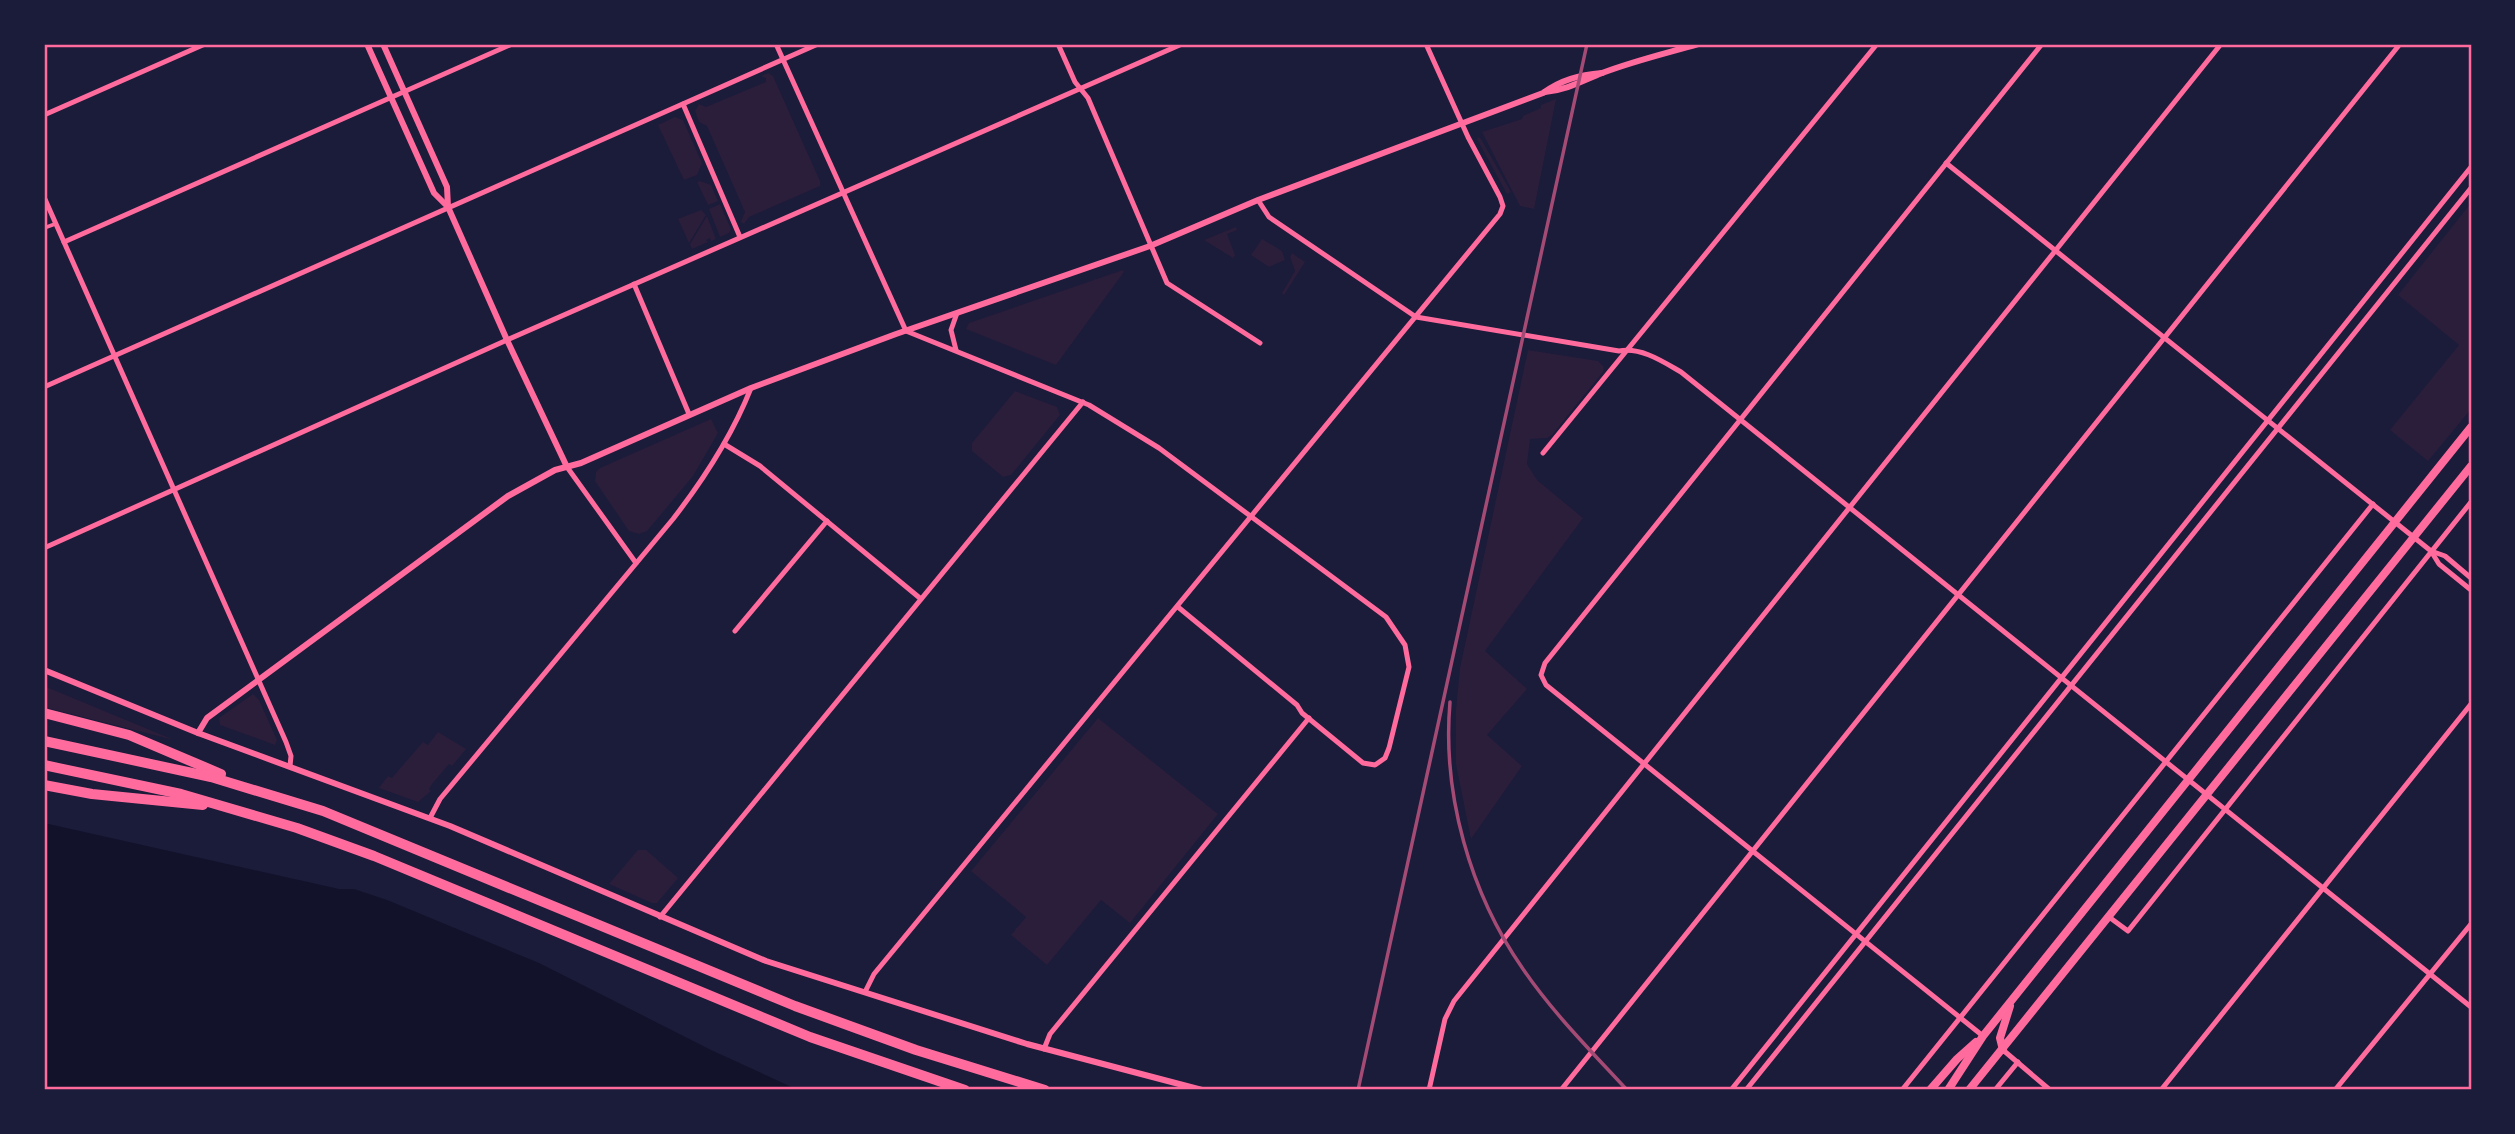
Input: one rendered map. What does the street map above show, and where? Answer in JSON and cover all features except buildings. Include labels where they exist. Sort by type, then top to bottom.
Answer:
[{"type":"highway","points":[[44,713],[129,735],[267,793],[380,833],[827,1018],[916,1050],[1045,1090]]},
{"type":"highway","points":[[44,741],[182,770],[267,793]]},
{"type":"highway","points":[[44,765],[155,788],[297,828],[374,856],[810,1037],[965,1090]]},
{"type":"highway","points":[[44,785],[92,794],[233,808]]},
{"type":"main road","points":[[1948,1090],[1983,1035],[2471,427]]},
{"type":"main road","points":[[1969,1090],[2471,466]]},
{"type":"main road","points":[[2003,1050],[2000,1038],[2012,999]]},
{"type":"main road","points":[[1930,1090],[1983,1035]]},
{"type":"street","points":[[44,115],[205,44]]},
{"type":"street","points":[[367,44],[434,193],[448,207]]},
{"type":"street","points":[[383,44],[447,187],[448,207],[567,467],[636,563]]},
{"type":"street","points":[[64,242],[512,44]]},
{"type":"street","points":[[776,44],[906,331],[1083,402],[1159,448],[1387,617],[1405,645],[1409,667],[1385,758],[1375,765],[1363,764],[1302,713],[1297,705],[1178,607]]},
{"type":"street","points":[[44,387],[818,44]]},
{"type":"street","points":[[1058,44],[1079,87],[1088,99],[1167,283],[1260,343]]},
{"type":"street","points":[[44,548],[507,340],[1182,44]]},
{"type":"street","points":[[865,992],[874,974],[1502,211],[1500,197],[1461,123],[1426,44]]},
{"type":"street","points":[[198,733],[207,718],[508,496],[555,470],[751,388],[1150,246],[1258,200],[1461,123],[1543,93],[1585,83],[1602,74],[1698,44]]},
{"type":"street","points":[[1543,453],[1877,44]]},
{"type":"street","points":[[1983,1035],[1546,685],[1541,675],[1545,663],[2042,44]]},
{"type":"street","points":[[1429,1090],[1445,1019],[1451,1006],[2221,44]]},
{"type":"street","points":[[1561,1090],[2400,44]]},
{"type":"street","points":[[683,104],[740,237]]},
{"type":"street","points":[[1946,163],[2414,537],[2431,551],[2439,564],[2471,590]]},
{"type":"street","points":[[1731,1090],[2471,167]]},
{"type":"street","points":[[1746,1090],[2471,188]]},
{"type":"street","points":[[44,197],[259,681],[290,753],[290,766]]},
{"type":"street","points":[[1258,200],[1269,217],[1416,317],[1545,340],[1627,350],[1654,356],[1681,372],[2471,1007]]},
{"type":"street","points":[[44,228],[55,223]]},
{"type":"street","points":[[634,284],[690,414]]},
{"type":"street","points":[[957,313],[951,330],[957,350]]},
{"type":"street","points":[[430,818],[440,799],[700,483],[724,444],[751,388]]},
{"type":"street","points":[[660,917],[1083,402]]},
{"type":"street","points":[[724,444],[760,466],[921,599]]},
{"type":"street","points":[[2109,917],[2128,931],[2471,502]]},
{"type":"street","points":[[1902,1090],[2373,504]]},
{"type":"street","points":[[735,631],[827,522]]},
{"type":"street","points":[[2431,551],[2445,556],[2471,578]]},
{"type":"street","points":[[44,670],[198,733],[430,818],[755,957],[1044,1049],[1202,1090]]},
{"type":"street","points":[[2161,1090],[2471,704]]},
{"type":"street","points":[[1044,1049],[1050,1034],[1309,718]]},
{"type":"street","points":[[2335,1090],[2471,924]]},
{"type":"street","points":[[2003,1050],[2050,1090]]},
{"type":"street","points":[[1996,1090],[2018,1062]]},
{"type":"shaded area","points":[[768,73],[773,76],[820,186],[749,217],[744,224],[741,222],[745,212],[707,126],[699,122],[695,111],[699,104],[706,107],[766,82],[766,78],[761,76]]},
{"type":"shaded area","points":[[1556,99],[1534,209],[1520,206],[1482,132],[1522,119],[1541,108],[1541,105]]},
{"type":"shaded area","points":[[675,117],[683,120],[702,163],[697,175],[684,180],[658,125]]},
{"type":"shaded area","points":[[1478,137],[1481,139],[1511,192],[1507,194]]},
{"type":"shaded area","points":[[697,182],[711,185],[718,201],[708,205]]},
{"type":"shaded area","points":[[2471,203],[2471,409],[2428,461],[2390,430],[2459,345],[2398,295]]},
{"type":"shaded area","points":[[720,204],[731,229],[720,237],[709,209]]},
{"type":"shaded area","points":[[701,210],[706,215],[689,243],[678,219]]},
{"type":"shaded area","points":[[707,216],[716,239],[711,241],[710,238],[706,240],[708,242],[692,249],[690,244]]},
{"type":"shaded area","points":[[1236,227],[1237,230],[1227,234],[1235,255],[1233,258],[1204,240]]},
{"type":"shaded area","points":[[1262,239],[1282,251],[1285,260],[1269,267],[1251,255]]},
{"type":"shaded area","points":[[1292,253],[1305,262],[1284,295],[1282,293],[1295,271],[1290,257]]},
{"type":"shaded area","points":[[1123,270],[1056,365],[966,329],[969,323]]},
{"type":"shaded area","points":[[1528,350],[1598,361],[1604,367],[1603,372],[1552,435],[1530,439],[1527,464],[1537,480],[1583,518],[1485,651],[1527,689],[1487,735],[1522,766],[1471,839],[1456,764],[1456,710],[1460,668]]},
{"type":"shaded area","points":[[1015,391],[1057,407],[1060,415],[1011,475],[1003,477],[972,451],[972,443]]},
{"type":"shaded area","points":[[711,419],[718,433],[693,476],[647,531],[639,534],[629,531],[595,481],[596,472]]},
{"type":"shaded area","points":[[44,686],[174,740],[44,707]]},
{"type":"shaded area","points":[[253,694],[259,700],[277,740],[275,745],[220,725],[219,718]]},
{"type":"shaded area","points":[[1098,718],[1218,814],[1130,923],[1101,900],[1047,965],[1011,935],[1026,917],[971,871]]},
{"type":"shaded area","points":[[438,732],[466,749],[432,784],[429,789],[431,791],[418,802],[379,788],[388,776],[392,778],[423,742],[428,745]]},
{"type":"shaded area","points":[[44,823],[339,889],[354,889],[387,900],[539,963],[711,1050],[798,1090],[44,1090]]},
{"type":"shaded area","points":[[638,850],[646,850],[678,878],[657,903],[609,884]]},
{"type":"railway","points":[[1358,1090],[1587,44]]},
{"type":"railway","points":[[1450,702],[1449,737],[1456,807],[1464,842],[1488,908],[1523,969],[1547,1001],[1627,1090]]}]
